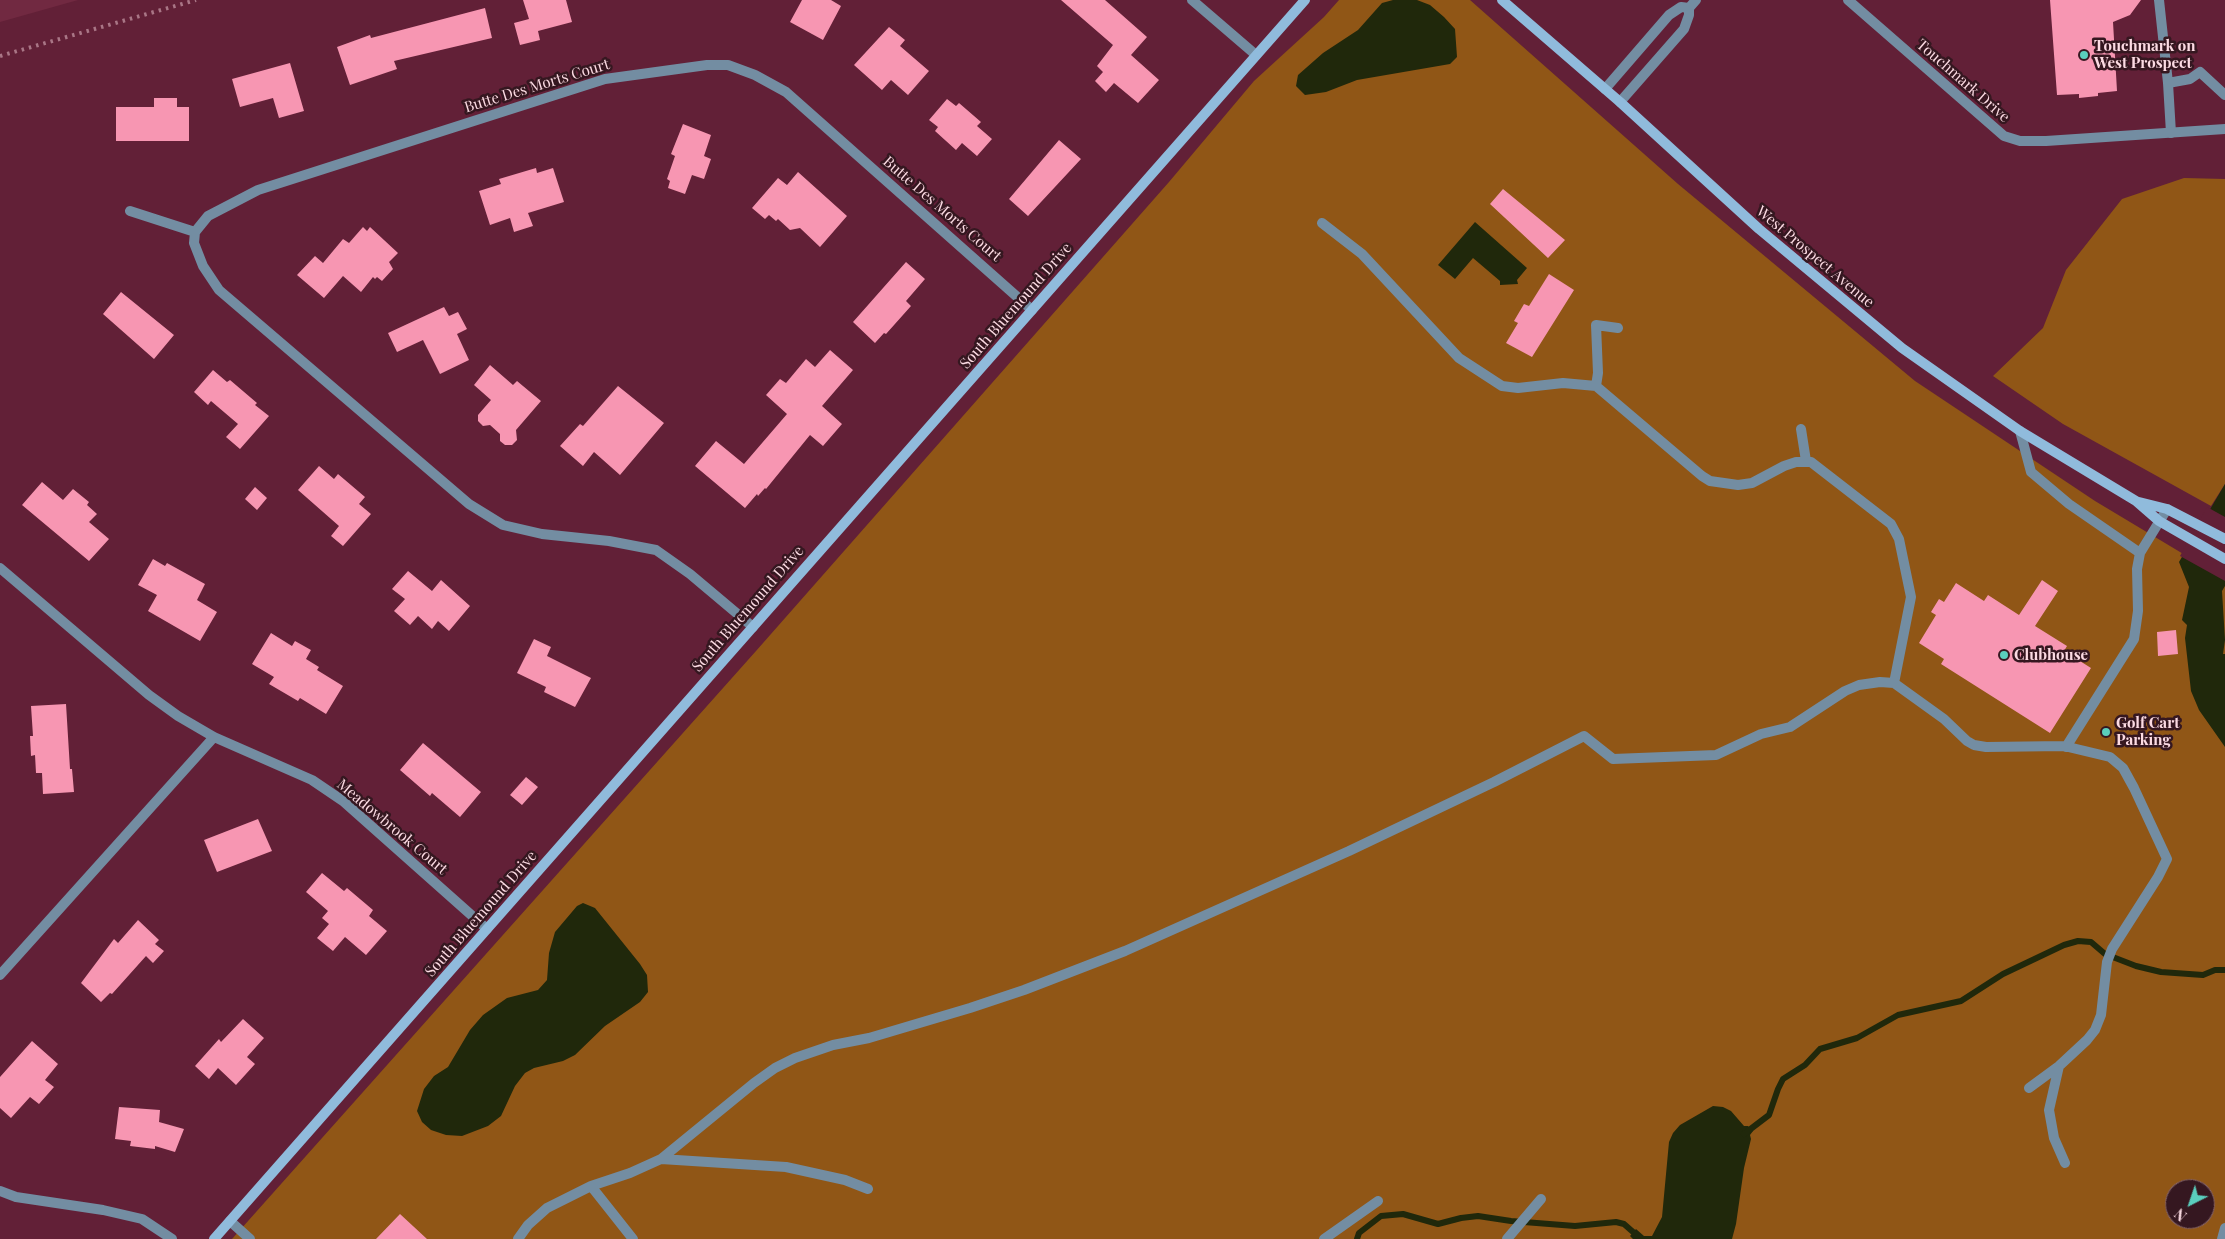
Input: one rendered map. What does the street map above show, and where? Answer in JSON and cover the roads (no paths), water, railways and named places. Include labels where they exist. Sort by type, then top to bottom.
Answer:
[{"type":"main road","name":"South Bluemound Drive","points":[[214,1239],[1305,0]]},
{"type":"main road","name":"West Prospect Avenue","points":[[1502,0],[1620,102],[1759,230],[1839,298],[1902,348],[2020,431],[2136,501],[2159,521],[2225,559]]},
{"type":"main road","name":"West Prospect Avenue","points":[[2136,501],[2167,509],[2225,539]]},
{"type":"street","points":[[1192,0],[1256,55]]},
{"type":"street","name":"Touchmark Drive","points":[[1848,0],[2004,136],[2020,141],[2046,141],[2225,129]]},
{"type":"street","points":[[2159,0],[2168,83],[2171,133]]},
{"type":"street","points":[[1605,89],[1669,15],[1681,7],[1692,4]]},
{"type":"street","points":[[1620,102],[1684,29],[1692,4]]},
{"type":"street","name":"Butte Des Morts Court","points":[[195,232],[208,216],[258,190],[606,79],[707,64],[728,65],[786,92],[1032,310]]},
{"type":"street","points":[[2168,83],[2190,79],[2200,72],[2225,95]]},
{"type":"street","points":[[130,211],[195,232],[194,243],[203,266],[219,290],[469,504],[503,525],[542,534],[609,541],[656,550],[697,579],[753,627]]},
{"type":"street","points":[[1322,223],[1362,254],[1459,358],[1502,386],[1518,388],[1563,383],[1596,386],[1710,481],[1738,485],[1752,483],[1784,466],[1806,461],[1827,473],[1891,524],[1896,530],[1911,604],[1894,683]]},
{"type":"street","points":[[1596,386],[1598,373],[1596,324],[1618,328]]},
{"type":"street","points":[[1801,429],[1806,461]]},
{"type":"street","points":[[2020,431],[2031,472],[2069,504],[2140,553]]},
{"type":"street","points":[[2066,747],[2134,639],[2138,611],[2137,569],[2140,553],[2167,509]]},
{"type":"street","name":"Meadowbrook Court","points":[[0,568],[149,695],[178,716],[214,737],[312,780],[343,801],[487,929]]},
{"type":"street","points":[[518,1239],[528,1225],[548,1208],[592,1186],[630,1173],[661,1158],[754,1083],[775,1068],[795,1058],[833,1045],[869,1038],[970,1008],[1024,990],[1125,951],[1349,851],[1494,782],[1584,736],[1613,759],[1716,755],[1761,734],[1790,727],[1844,691],[1859,685],[1880,682],[1894,683],[1944,719],[1966,741],[1974,745],[1986,747],[2066,747],[2110,757],[2122,768],[2146,813],[2167,859],[2158,877],[2112,949],[2107,962],[2104,999],[2098,1023],[2087,1040],[2059,1066],[2029,1088]]},
{"type":"street","points":[[0,975],[214,737]]},
{"type":"street","points":[[2059,1066],[2049,1110],[2054,1138],[2065,1163]]},
{"type":"street","points":[[661,1158],[786,1167],[845,1180],[868,1189]]},
{"type":"street","points":[[592,1186],[633,1239]]},
{"type":"street","points":[[0,1192],[16,1198],[103,1210],[142,1219],[172,1239]]},
{"type":"street","points":[[1324,1239],[1378,1202]]},
{"type":"street","points":[[1507,1239],[1539,1202]]},
{"type":"street","points":[[230,1221],[250,1239]]},
{"type":"street","points":[[2222,1239],[2225,1228]]},
{"type":"waterway","points":[[1744,1134],[1769,1115],[1783,1079],[1805,1065],[1820,1049],[1857,1038],[1898,1015],[1961,1001],[2003,974],[2064,945],[2078,941],[2091,942],[2105,954],[2136,966],[2161,972],[2203,975],[2215,970],[2225,970]]},
{"type":"waterway","points":[[1357,1239],[1359,1233],[1381,1216],[1403,1214],[1438,1224],[1478,1216],[1511,1221],[1575,1226],[1616,1222],[1624,1224],[1641,1239]]},
{"type":"railway","points":[[0,56],[196,0]]},
{"type":"place","name":"Touchmark on West Prospect","points":[[2084,55]]},
{"type":"place","name":"Clubhouse","points":[[2004,655]]},
{"type":"place","name":"Golf Cart Parking","points":[[2106,732]]}]
